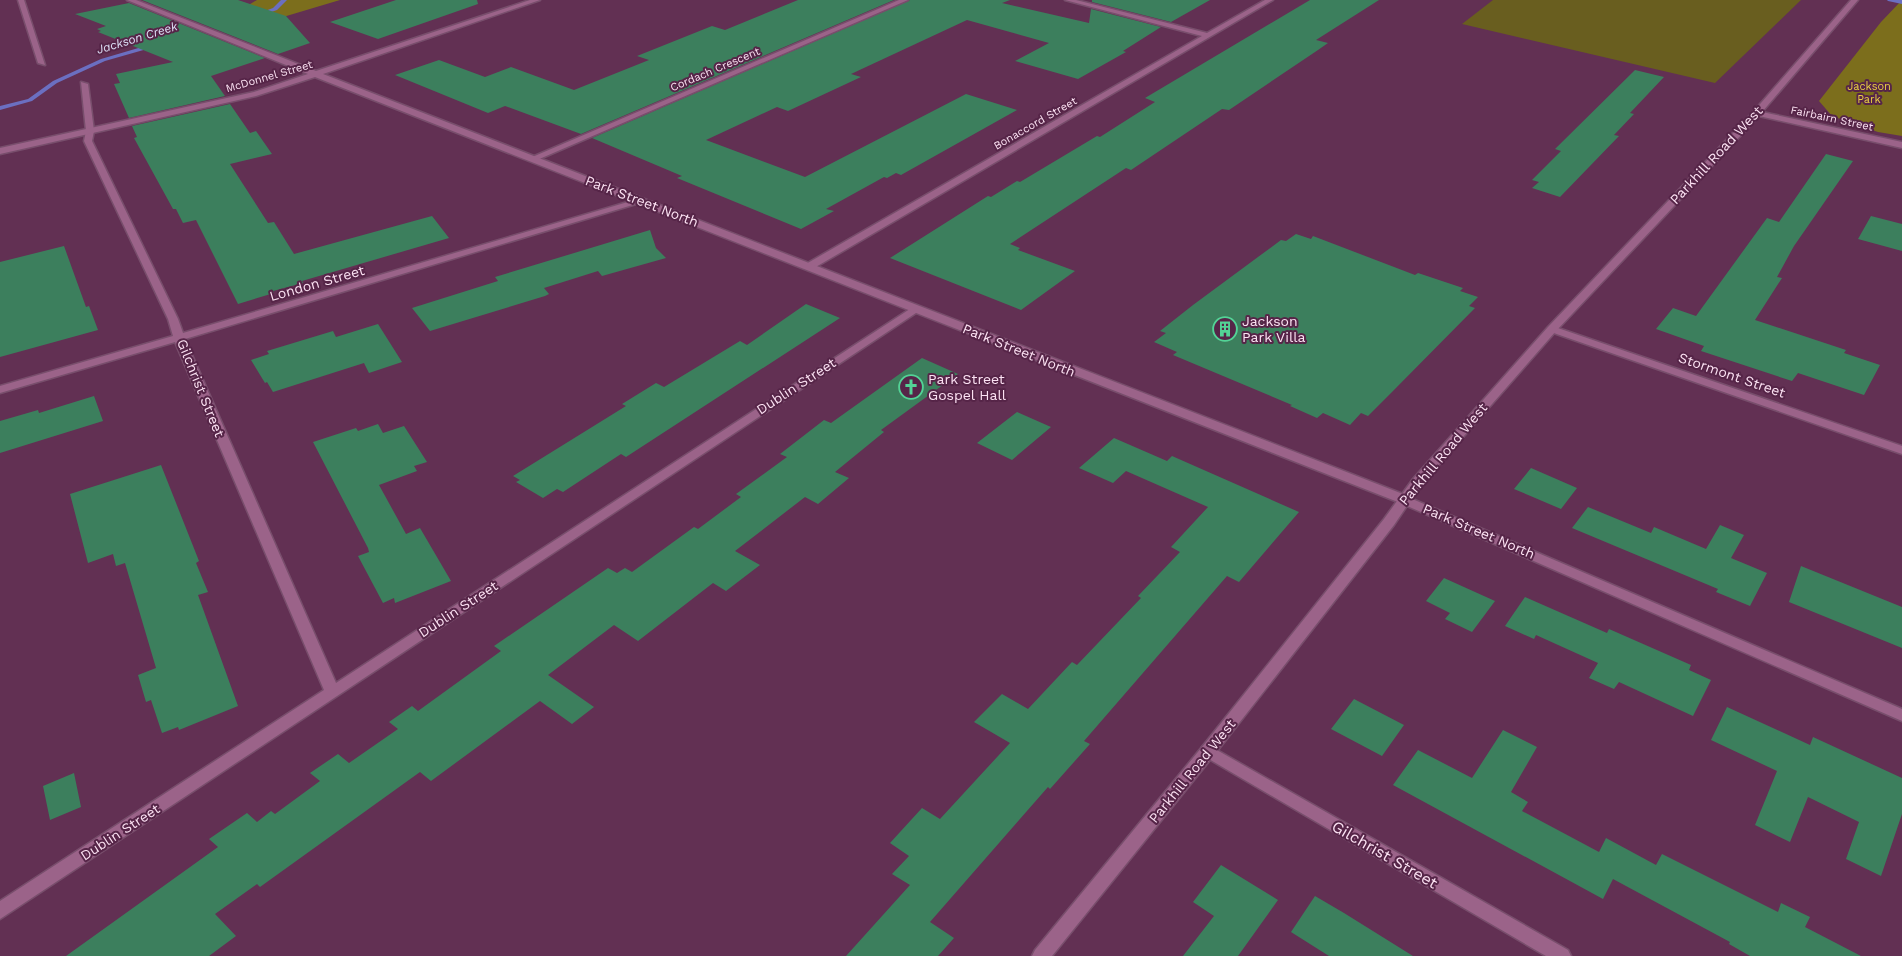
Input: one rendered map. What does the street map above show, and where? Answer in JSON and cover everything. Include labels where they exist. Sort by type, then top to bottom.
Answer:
[{"type":"street","points":[[20,0],[42,63]]},
{"type":"street","name":"Park Street North","points":[[130,0],[212,32],[273,59],[317,74],[534,158],[1062,367],[1404,499],[1902,715]]},
{"type":"street","name":"McDonnel Street","points":[[0,151],[247,96],[538,0]]},
{"type":"street","name":"Cordach Crescent","points":[[534,158],[905,0]]},
{"type":"street","points":[[1068,0],[1209,36]]},
{"type":"street","name":"Bonaccord Street","points":[[810,266],[1270,0]]},
{"type":"street","name":"Parkhill Road West","points":[[1041,956],[1208,751],[1389,522],[1404,499],[1552,329],[1757,113],[1855,0]]},
{"type":"street","name":"Gilchrist Street","points":[[84,84],[90,131],[88,141],[180,338],[184,353],[332,691]]},
{"type":"street","name":"Fairbairn Street","points":[[1757,113],[1902,145]]},
{"type":"street","name":"London Street","points":[[0,390],[641,201]]},
{"type":"street","name":"Dublin Street","points":[[0,911],[332,691],[917,309]]},
{"type":"street","name":"Stormont Street","points":[[1552,329],[1902,450]]},
{"type":"street","name":"Gilchrist Street","points":[[1208,751],[1562,956]]},
{"type":"shaded area","points":[[1493,0],[1801,0],[1715,83],[1462,24]]},
{"type":"green space","points":[[257,0],[340,0],[263,23],[237,12]]},
{"type":"green space","name":"Jackson Park","points":[[1902,0],[1902,136],[1878,132],[1832,116],[1819,101],[1881,22]]},
{"type":"building","points":[[142,0],[238,0],[286,16],[310,43],[278,54]]},
{"type":"building","points":[[396,0],[477,0],[478,4],[378,39],[330,22]]},
{"type":"building","points":[[798,0],[894,0],[581,134],[505,106],[488,113],[395,75],[439,60],[485,77],[511,67],[574,90],[649,60],[637,56],[712,26],[725,30]]},
{"type":"building","points":[[910,0],[1010,0],[1002,3],[1089,23],[1091,9],[1161,27],[1123,51],[1126,52],[1078,79],[1015,61],[1049,43],[967,20],[851,74],[861,77],[788,111],[777,107],[706,140],[805,177],[966,94],[1017,110],[901,175],[896,173],[887,178],[884,177],[826,209],[834,211],[801,229],[677,178],[682,176],[592,138]]},
{"type":"building","points":[[1092,0],[1210,0],[1171,22],[1092,2]]},
{"type":"building","points":[[1310,0],[1379,0],[1316,40],[1328,43],[1229,110],[1222,109],[1131,170],[1126,168],[1010,244],[1020,248],[1018,250],[1075,271],[1021,310],[890,258],[988,196],[991,197],[1017,181],[1020,182],[1097,136],[1100,137],[1155,102],[1145,98]]},
{"type":"building","points":[[129,3],[265,58],[211,76],[225,96],[129,118],[114,84],[120,83],[116,74],[173,62],[98,32],[101,31],[97,29],[106,26],[75,14]]},
{"type":"building","points":[[1635,70],[1664,77],[1630,113],[1634,114],[1614,135],[1619,136],[1560,197],[1532,188],[1539,182],[1532,180],[1561,151],[1555,149]]},
{"type":"building","points":[[230,104],[250,133],[256,131],[272,154],[230,164],[268,223],[274,222],[294,254],[432,216],[449,238],[302,281],[303,283],[273,291],[274,293],[238,304],[196,220],[183,223],[176,209],[173,209],[134,138],[137,137],[132,126]]},
{"type":"building","points":[[1826,154],[1853,161],[1794,246],[1777,277],[1782,278],[1755,320],[1846,350],[1844,353],[1880,365],[1864,395],[1798,373],[1792,381],[1701,351],[1704,346],[1656,329],[1673,308],[1696,316],[1767,218],[1779,222]]},
{"type":"building","points":[[1871,216],[1902,224],[1902,251],[1858,239]]},
{"type":"building","points":[[650,230],[656,248],[666,258],[602,276],[598,271],[544,288],[549,294],[545,296],[430,331],[412,308],[498,281],[495,277]]},
{"type":"building","name":"Jackson Park Villa","points":[[1296,234],[1311,239],[1313,236],[1415,275],[1418,273],[1463,288],[1460,291],[1478,297],[1469,306],[1475,308],[1368,416],[1361,413],[1350,425],[1323,413],[1317,418],[1290,406],[1292,405],[1173,355],[1177,352],[1154,342],[1166,333],[1160,331],[1193,305],[1281,240],[1286,241]]},
{"type":"building","points":[[64,246],[86,307],[89,306],[98,330],[0,357],[0,262]]},
{"type":"building","points":[[806,304],[840,318],[626,457],[621,454],[563,492],[557,489],[543,498],[516,482],[520,480],[513,476],[626,406],[622,404],[656,383],[664,387],[740,341],[747,345]]},
{"type":"building","points":[[378,324],[402,362],[369,373],[364,363],[273,392],[251,360],[269,354],[267,351],[333,331],[336,337]]},
{"type":"building","points":[[922,358],[958,374],[881,430],[884,432],[835,472],[849,478],[818,504],[805,497],[735,551],[760,565],[726,591],[713,583],[638,641],[614,625],[548,675],[594,707],[572,724],[540,701],[431,781],[420,772],[260,887],[257,884],[215,914],[236,936],[209,956],[66,956],[218,847],[209,839],[247,813],[257,822],[271,811],[275,814],[320,781],[310,773],[338,754],[349,763],[398,729],[389,722],[412,706],[418,711],[501,651],[494,646],[608,568],[617,573],[625,568],[632,572],[694,527],[698,529],[741,497],[736,494],[787,457],[780,454],[824,420],[831,423]]},
{"type":"building","points":[[94,396],[103,421],[0,453],[0,421],[38,410],[39,413]]},
{"type":"building","points":[[1017,412],[1051,427],[1012,460],[977,443]]},
{"type":"building","points":[[378,424],[383,433],[404,426],[427,462],[414,466],[417,471],[379,485],[406,534],[420,528],[451,581],[395,603],[394,598],[383,603],[358,556],[369,552],[368,548],[313,442],[356,428],[358,431]]},
{"type":"building","points":[[1114,438],[1167,461],[1172,456],[1299,512],[1239,582],[1227,576],[1084,741],[1090,744],[1050,789],[1048,787],[930,922],[954,938],[938,956],[846,956],[910,885],[892,874],[909,856],[890,843],[922,808],[940,819],[1010,743],[974,722],[1002,694],[1028,709],[1072,662],[1077,665],[1141,598],[1138,596],[1180,552],[1171,547],[1208,507],[1126,471],[1113,483],[1079,468]]},
{"type":"building","points":[[161,465],[199,561],[196,563],[208,592],[198,595],[238,706],[179,730],[178,727],[162,733],[151,700],[146,702],[138,675],[156,668],[125,563],[116,566],[113,554],[88,563],[70,494]]},
{"type":"building","points":[[1531,468],[1577,488],[1561,509],[1514,489]]},
{"type":"building","points":[[1588,507],[1651,533],[1654,527],[1706,549],[1720,525],[1744,535],[1731,558],[1767,573],[1750,606],[1716,592],[1718,589],[1572,528]]},
{"type":"building","points":[[1801,566],[1902,607],[1902,648],[1789,602]]},
{"type":"building","points":[[1444,578],[1495,601],[1472,632],[1445,619],[1450,613],[1426,601]]},
{"type":"building","points":[[1525,597],[1607,633],[1609,629],[1691,665],[1689,670],[1711,680],[1693,716],[1619,682],[1614,689],[1589,678],[1598,663],[1536,635],[1534,639],[1505,626]]},
{"type":"building","points":[[1354,699],[1404,725],[1382,756],[1331,729]]},
{"type":"building","points":[[1727,707],[1810,745],[1813,737],[1902,778],[1902,814],[1881,876],[1846,859],[1859,822],[1808,797],[1790,842],[1755,825],[1777,771],[1711,740]]},
{"type":"building","points":[[1503,730],[1537,747],[1511,792],[1528,802],[1522,811],[1599,852],[1606,838],[1656,865],[1662,854],[1778,912],[1781,903],[1810,917],[1805,927],[1861,956],[1750,956],[1729,944],[1730,942],[1613,879],[1603,899],[1393,785],[1418,750],[1472,778]]},
{"type":"building","points":[[74,773],[81,807],[50,820],[43,786]]},
{"type":"building","points":[[1221,865],[1278,900],[1238,956],[1183,956],[1214,916],[1193,902]]},
{"type":"building","points":[[1315,896],[1413,956],[1329,956],[1291,932]]},
{"type":"waterway","name":"Jackson Creek","points":[[257,15],[275,9],[284,0]]},
{"type":"waterway","name":"Jackson Creek","points":[[1890,0],[1902,2]]},
{"type":"waterway","name":"Jackson Creek","points":[[0,108],[30,100],[55,82],[103,60],[152,46]]},
{"type":"place","name":"Jackson Park Villa","points":[[1225,329]]},
{"type":"place","name":"Park Street Gospel Hall","points":[[911,387]]}]
